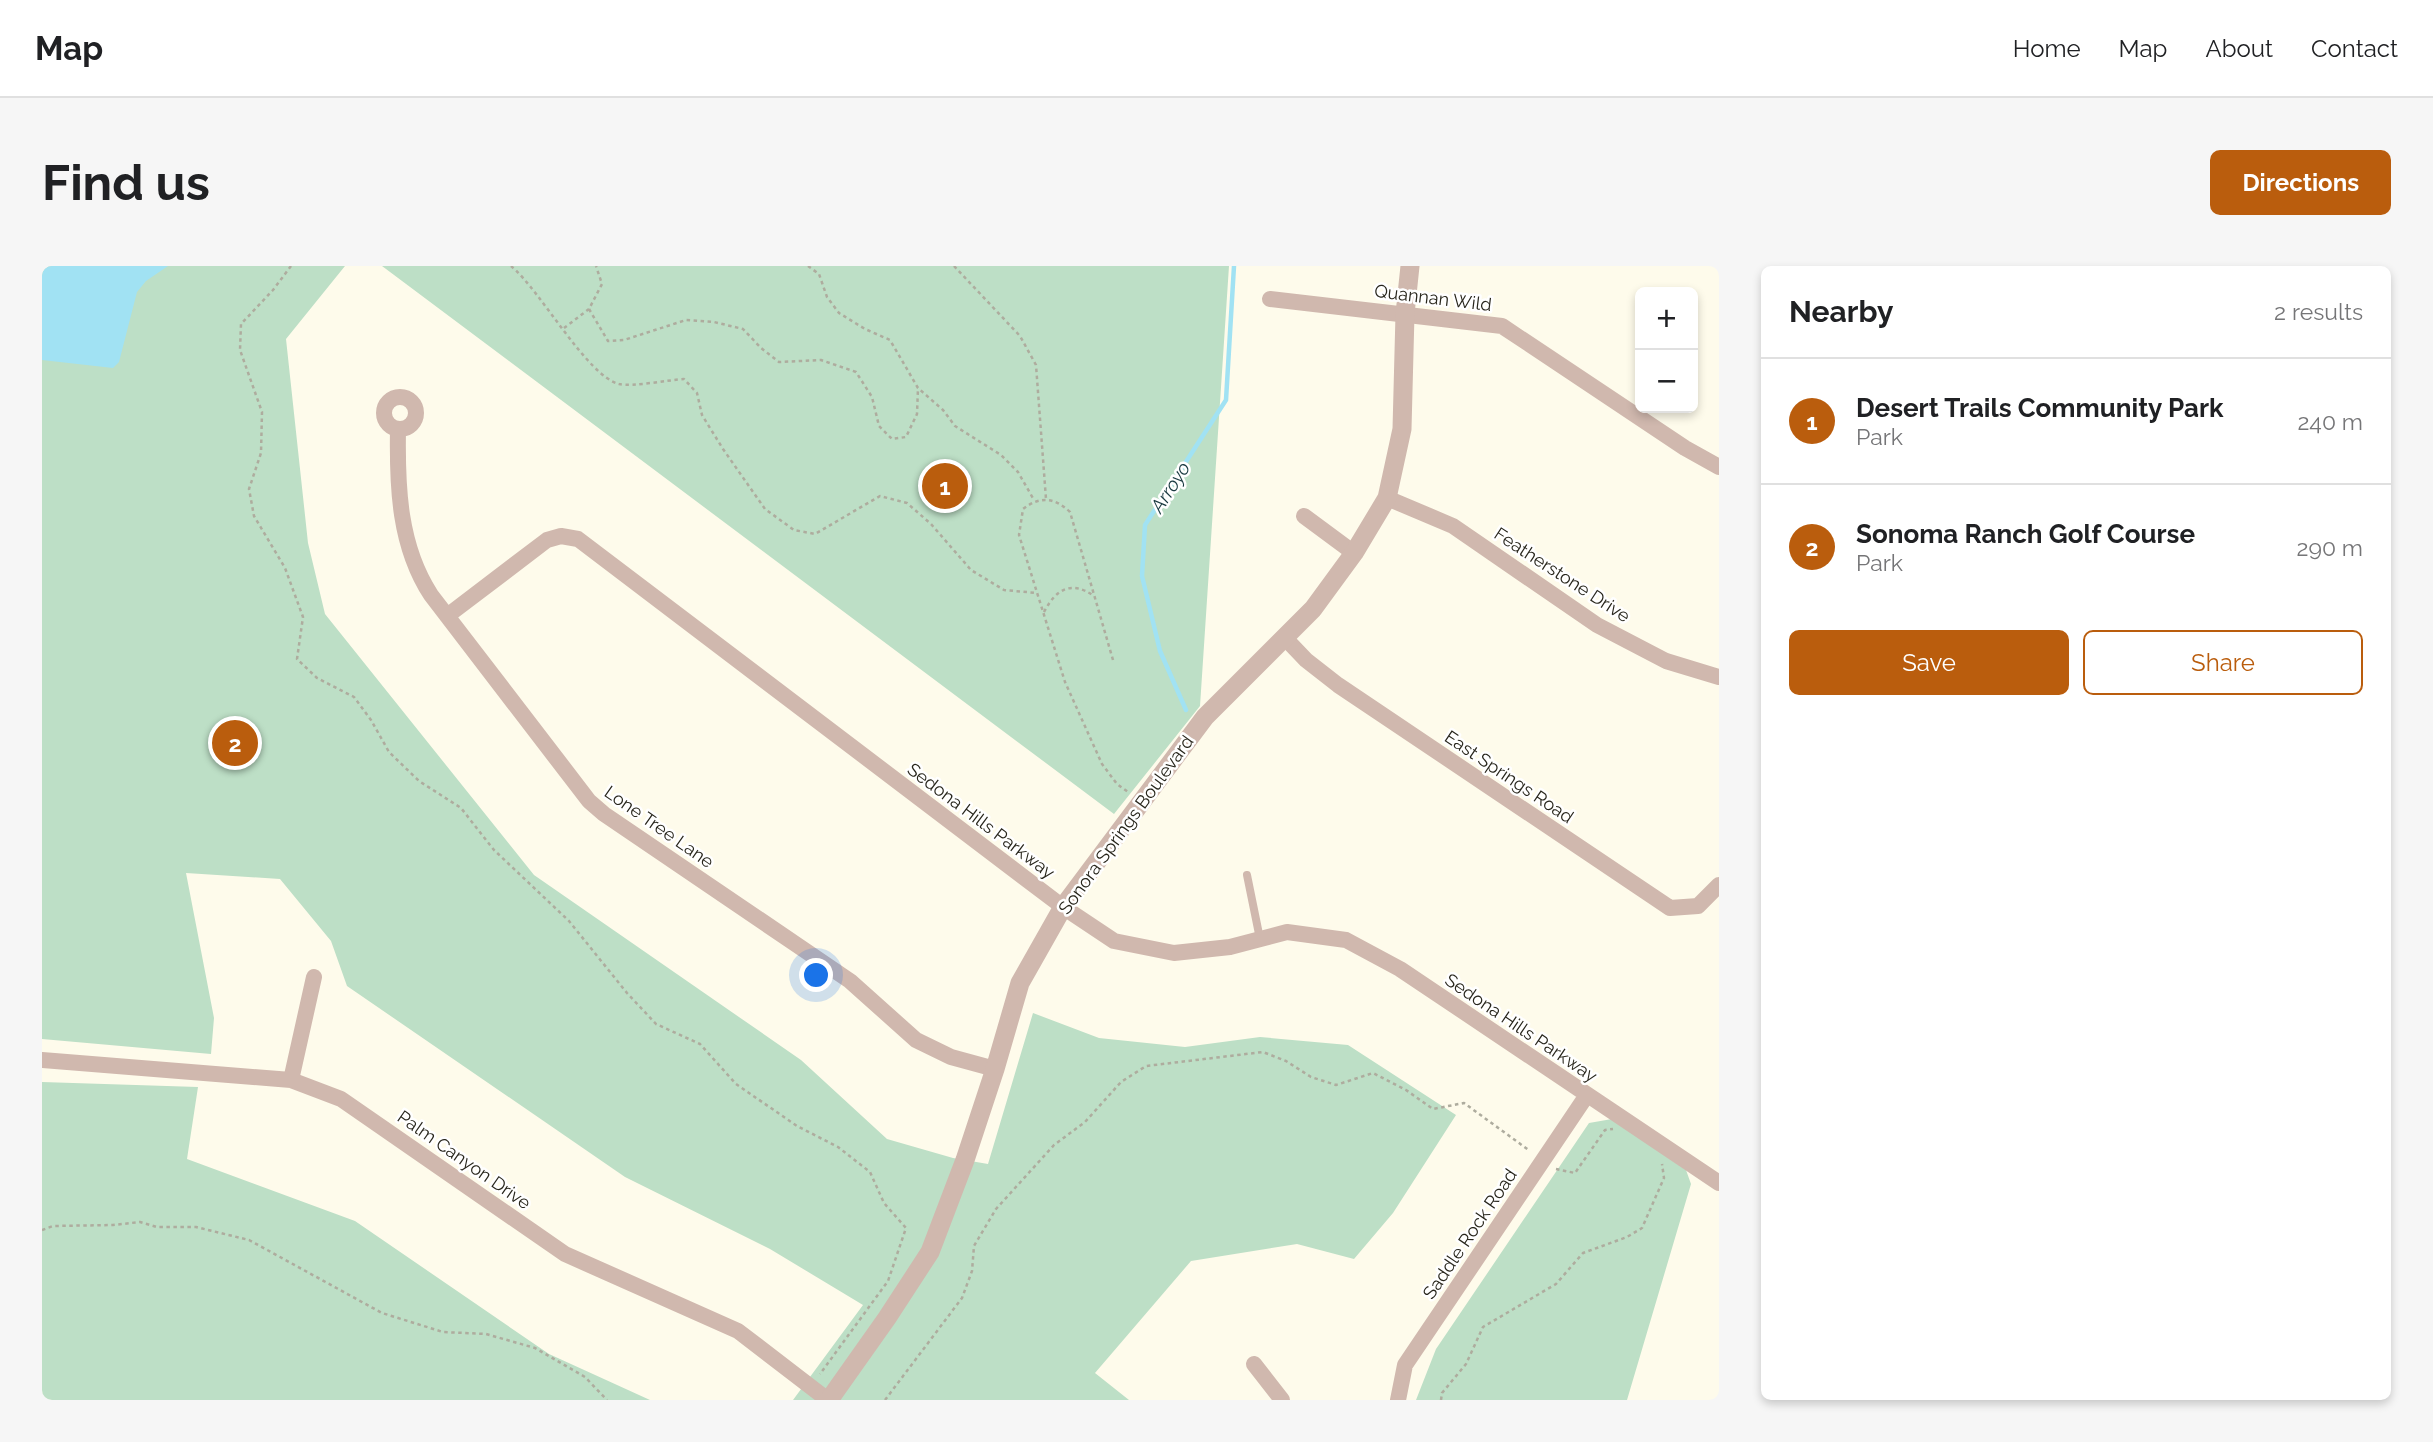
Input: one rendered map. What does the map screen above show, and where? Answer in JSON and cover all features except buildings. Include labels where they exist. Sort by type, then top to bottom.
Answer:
[{"type":"street","name":"Sonora Springs Boulevard","points":[[828,1400],[930,1252],[965,1160],[1020,983],[1063,907],[1205,717],[1313,610],[1354,553],[1387,498],[1402,429],[1405,314],[1410,266]]},
{"type":"street","name":"Quannan Wild","points":[[1270,299],[1502,326],[1685,448],[1719,467]]},
{"type":"street","name":"Lone Tree Lane","points":[[398,430],[400,487],[406,541],[419,576],[575,786],[596,808],[850,981],[916,1040],[951,1057],[995,1069]]},
{"type":"street","name":"Featherstone Drive","points":[[1387,498],[1453,526],[1597,625],[1666,661],[1719,677]]},
{"type":"street","points":[[1304,516],[1354,553]]},
{"type":"street","name":"Sedona Hills Parkway","points":[[447,616],[547,540],[561,536],[578,539],[1063,907],[1114,941],[1174,953],[1230,947],[1287,932],[1346,940],[1400,970],[1719,1184]]},
{"type":"street","name":"East Springs Road","points":[[1285,638],[1306,660],[1338,685],[1670,908],[1698,906],[1719,885]]},
{"type":"street","points":[[291,1080],[313,977]]},
{"type":"street","name":"Palm Canyon Drive","points":[[42,1060],[291,1080],[341,1099],[565,1254],[738,1331],[828,1400]]},
{"type":"street","name":"Saddle Rock Road","points":[[1398,1400],[1405,1365],[1587,1095]]},
{"type":"street","points":[[1254,1364],[1282,1400]]},
{"type":"lane","points":[[1247,875],[1260,939]]},
{"type":"path","points":[[290,266],[273,290],[241,324],[240,350],[262,412],[261,453],[249,489],[254,516],[285,568],[303,617],[298,659],[317,678],[354,697],[389,752],[418,781],[460,808],[494,850],[569,921],[627,993],[656,1024],[701,1044],[736,1084],[797,1126],[838,1147],[870,1172],[884,1203],[906,1228],[888,1281],[811,1387]]},
{"type":"path","points":[[511,266],[539,296],[579,352],[601,373],[618,384],[684,379],[697,393],[702,415],[723,449],[765,509],[794,530],[815,534],[880,496],[907,503],[931,524],[971,569],[1004,590],[1037,593]]},
{"type":"path","points":[[564,328],[589,309],[602,284],[596,266]]},
{"type":"path","points":[[808,266],[819,274],[827,297],[839,313],[890,340],[918,388],[943,410],[955,426],[1001,455],[1018,472],[1034,500]]},
{"type":"path","points":[[954,266],[1020,337],[1036,365],[1046,499]]},
{"type":"path","points":[[589,309],[608,341],[624,340],[686,320],[714,322],[743,329],[779,362],[821,360],[856,372],[872,397],[879,426],[892,439],[906,437],[917,414],[918,388]]},
{"type":"path","points":[[1113,660],[1070,512],[1060,502],[1034,500],[1023,509],[1019,535],[1065,682],[1102,764],[1117,783],[1141,803]]},
{"type":"path","points":[[1043,614],[1051,598],[1061,590],[1085,590],[1094,596]]},
{"type":"path","points":[[885,1400],[962,1298],[972,1271],[974,1246],[996,1209],[1054,1145],[1085,1122],[1121,1082],[1146,1066],[1263,1052],[1286,1061],[1311,1077],[1336,1085],[1373,1073],[1406,1090],[1433,1109],[1464,1103],[1558,1171],[1575,1173],[1605,1130],[1618,1128]]},
{"type":"path","points":[[1441,1400],[1442,1393],[1466,1364],[1483,1326],[1556,1284],[1583,1253],[1627,1237],[1642,1228],[1664,1178],[1661,1160]]},
{"type":"path","points":[[42,1230],[53,1226],[139,1222],[157,1227],[196,1227],[248,1240],[382,1313],[443,1332],[486,1334],[535,1348],[585,1377],[607,1400]]},
{"type":"green space","points":[[42,266],[345,266],[286,339],[308,543],[325,614],[534,875],[801,1060],[887,1139],[953,1158],[988,1164],[1033,1013],[1099,1038],[1185,1047],[1260,1037],[1348,1045],[1456,1115],[1393,1213],[1354,1259],[1297,1244],[1191,1261],[1095,1373],[1129,1400],[793,1400],[863,1305],[770,1249],[625,1177],[347,986],[331,941],[280,879],[186,873],[214,1018],[211,1054],[42,1039]]},
{"type":"green space","points":[[382,266],[1229,266],[1200,706],[1114,814]]},
{"type":"green space","points":[[42,1082],[198,1087],[187,1159],[355,1221],[549,1354],[650,1400],[42,1400]]},
{"type":"green space","points":[[1612,1119],[1686,1170],[1691,1184],[1627,1400],[1416,1400],[1436,1349],[1589,1123]]},
{"type":"water","points":[[42,266],[168,266],[146,281],[137,292],[119,362],[113,368],[42,360]]},
{"type":"waterway","name":"Arroyo","points":[[1186,710],[1160,651],[1142,576],[1145,525],[1226,400],[1234,266]]},
{"type":"place","name":"Desert Trails Community Park","points":[[945,486]]},
{"type":"place","name":"Sonoma Ranch Golf Course","points":[[235,743]]}]
